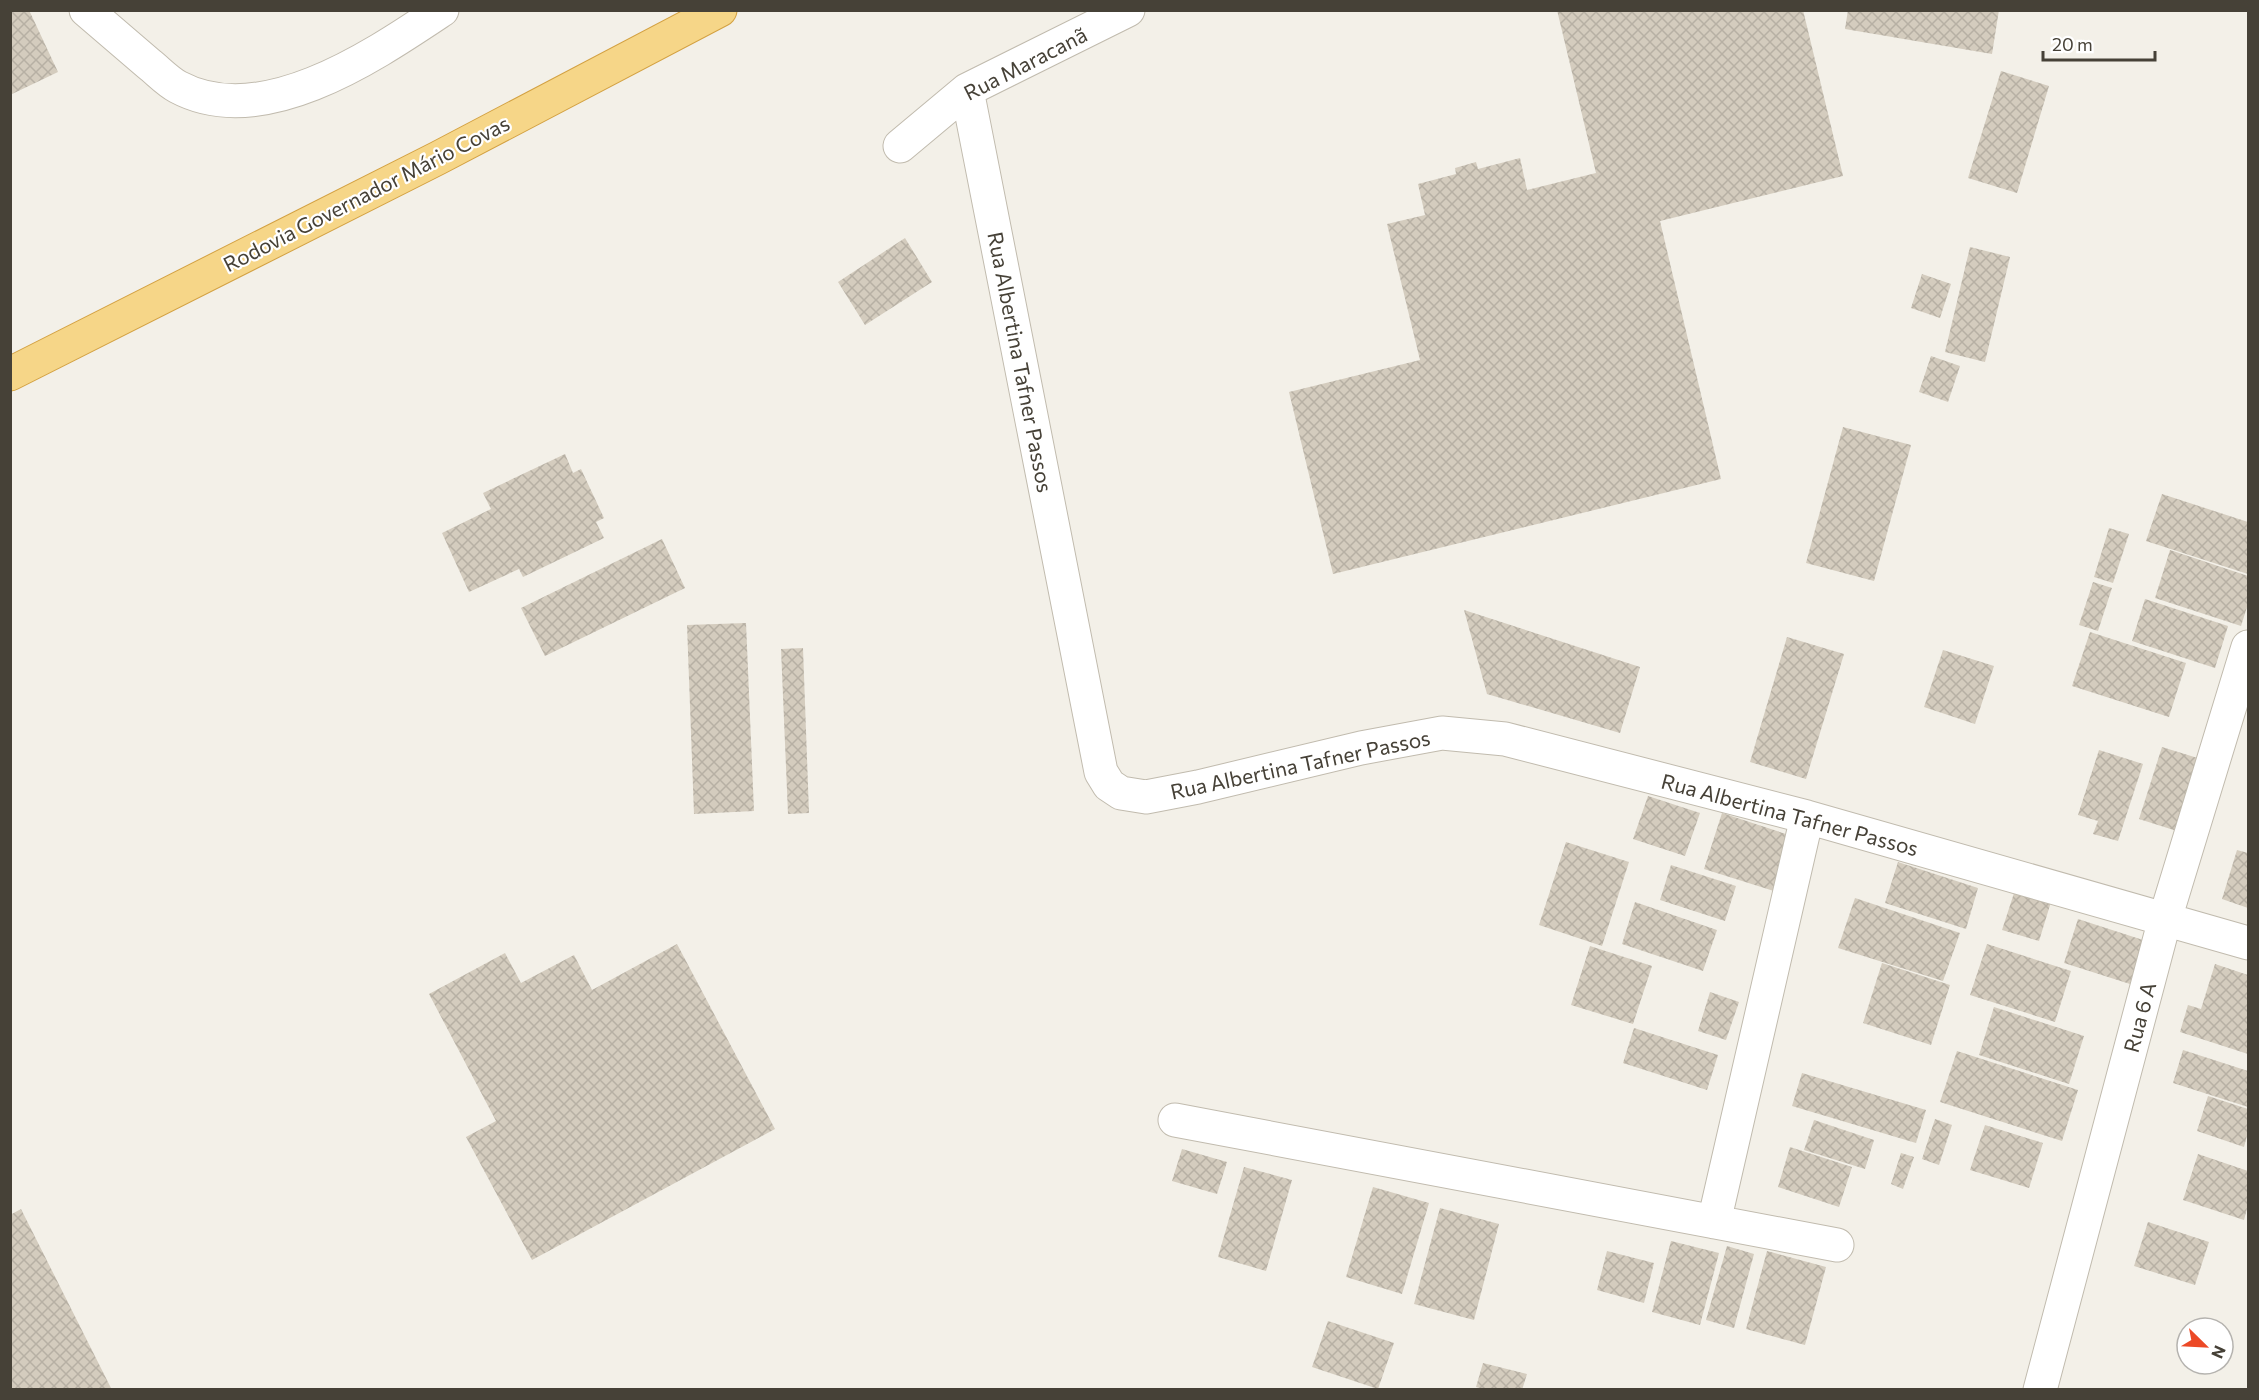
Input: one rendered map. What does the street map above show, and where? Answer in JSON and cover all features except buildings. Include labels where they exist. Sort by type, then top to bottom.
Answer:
[{"type":"highway","name":"Rodovia Governador Mário Covas","points":[[10,374],[438,158],[720,10]]},
{"type":"street","points":[[86,10],[176,86],[205,98],[236,103],[286,93],[373,56],[442,10]]},
{"type":"street","name":"Rua Maracanã","points":[[900,146],[966,90],[1128,10]]},
{"type":"street","name":"Rua Albertina Tafner Passos","points":[[966,90],[1101,772],[1109,785],[1132,796],[1146,797],[1198,787],[1361,748],[1442,733],[1472,734],[1505,739],[1807,817],[2248,943]]},
{"type":"street","name":"Rua 6 A","points":[[2040,1389],[2165,919],[2248,647]]},
{"type":"street","points":[[1714,1222],[1807,817]]},
{"type":"street","points":[[1175,1120],[1836,1245]]}]
